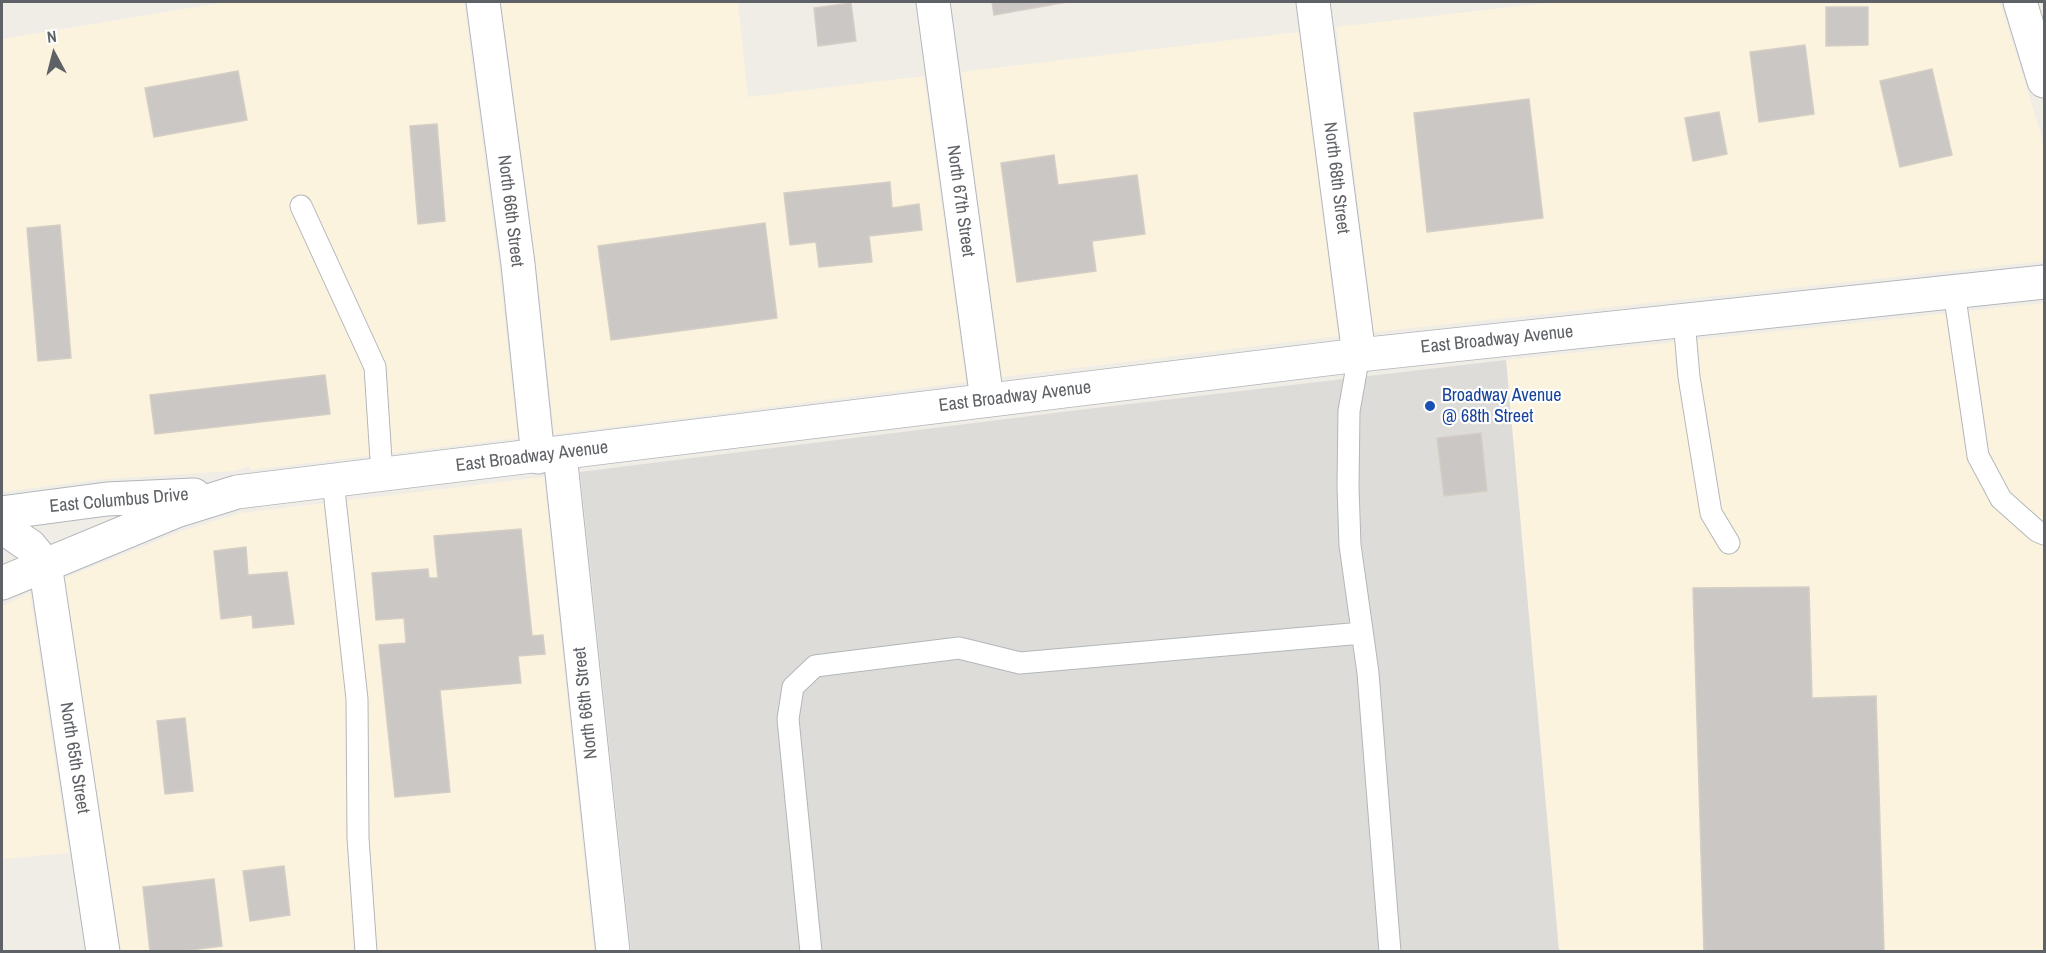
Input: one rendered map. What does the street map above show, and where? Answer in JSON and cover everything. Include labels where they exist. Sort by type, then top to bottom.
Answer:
[{"type":"main road","name":"North 66th Street","points":[[483,2],[518,264],[549,455],[613,951]]},
{"type":"main road","name":"North 67th Street","points":[[933,2],[987,400]]},
{"type":"main road","name":"North 68th Street","points":[[1313,2],[1359,355]]},
{"type":"main road","points":[[2020,2],[2044,81]]},
{"type":"main road","name":"East Broadway Avenue","points":[[2,583],[176,511],[237,492],[1359,355],[2044,282]]},
{"type":"main road","name":"East Columbus Drive","points":[[2,513],[107,499],[237,492]]},
{"type":"main road","points":[[2,527],[30,546],[45,564]]},
{"type":"main road","name":"North 65th Street","points":[[45,564],[103,951]]},
{"type":"lane","points":[[301,206],[375,367],[382,475]]},
{"type":"lane","points":[[1954,291],[1978,456],[2001,499],[2037,531],[2044,534]]},
{"type":"lane","points":[[1684,320],[1689,377],[1711,513],[1729,543]]},
{"type":"lane","points":[[1359,355],[1349,411],[1350,545],[1368,673],[1390,951]]},
{"type":"lane","points":[[333,481],[357,699],[358,838],[366,951]]},
{"type":"lane","points":[[811,951],[788,719],[793,687],[815,666],[959,648],[1020,663],[1362,633]]},
{"type":"shaded area","points":[[227,2],[464,2],[499,267],[518,438],[250,470],[249,466],[234,471],[104,479],[2,492],[2,39]]},
{"type":"shaded area","points":[[501,2],[738,2],[748,97],[924,76],[966,382],[554,434],[536,262]]},
{"type":"shaded area","points":[[1555,2],[2000,2],[2044,144],[2044,261],[1374,332],[1336,27]]},
{"type":"shaded area","points":[[1299,32],[1338,336],[1002,377],[961,72]]},
{"type":"shaded area","points":[[2044,303],[2044,951],[1559,951],[1506,360]]},
{"type":"shaded area","points":[[1506,360],[1559,951],[631,951],[580,472]]},
{"type":"shaded area","points":[[544,477],[594,951],[121,951],[65,578],[182,531],[241,513]]},
{"type":"shaded area","points":[[30,593],[69,853],[2,859],[2,606]]},
{"type":"building","points":[[992,2],[1067,2],[994,15]]},
{"type":"building","points":[[851,3],[856,41],[818,46],[814,8]]},
{"type":"building","points":[[1826,7],[1868,7],[1868,45],[1826,46]]},
{"type":"building","points":[[1805,45],[1814,114],[1759,122],[1750,52]]},
{"type":"building","points":[[1932,69],[1952,155],[1900,167],[1880,81]]},
{"type":"building","points":[[238,71],[247,120],[154,137],[145,88]]},
{"type":"building","points":[[1529,99],[1543,218],[1427,232],[1414,113]]},
{"type":"building","points":[[1719,112],[1727,154],[1693,161],[1685,118]]},
{"type":"building","points":[[437,124],[445,221],[418,224],[410,126]]},
{"type":"building","points":[[1054,155],[1058,185],[1137,175],[1145,234],[1092,241],[1096,271],[1017,282],[1001,163]]},
{"type":"building","points":[[890,182],[892,208],[919,204],[922,230],[869,236],[872,262],[819,267],[816,242],[790,245],[784,193]]},
{"type":"building","points":[[765,223],[777,318],[611,340],[598,246]]},
{"type":"building","points":[[60,225],[71,358],[38,361],[27,228]]},
{"type":"building","points":[[325,375],[330,414],[155,434],[150,395]]},
{"type":"building","points":[[1481,433],[1487,491],[1444,496],[1437,438]]},
{"type":"building","points":[[521,529],[532,636],[543,635],[545,654],[518,656],[521,683],[440,690],[450,792],[395,797],[379,645],[406,643],[404,618],[376,620],[372,573],[428,569],[429,578],[438,578],[434,536]]},
{"type":"building","points":[[246,547],[248,575],[287,572],[294,624],[253,628],[252,615],[221,619],[214,551]]},
{"type":"building","points":[[1809,587],[1812,698],[1876,696],[1884,952],[1704,952],[1693,588]]},
{"type":"building","points":[[185,718],[193,791],[165,794],[157,721]]},
{"type":"building","points":[[284,866],[290,915],[250,921],[243,871]]},
{"type":"building","points":[[214,879],[222,946],[175,952],[150,952],[143,887]]},
{"type":"place","name":"Broadway Avenue @ 68th Street","points":[[1430,406]]}]
